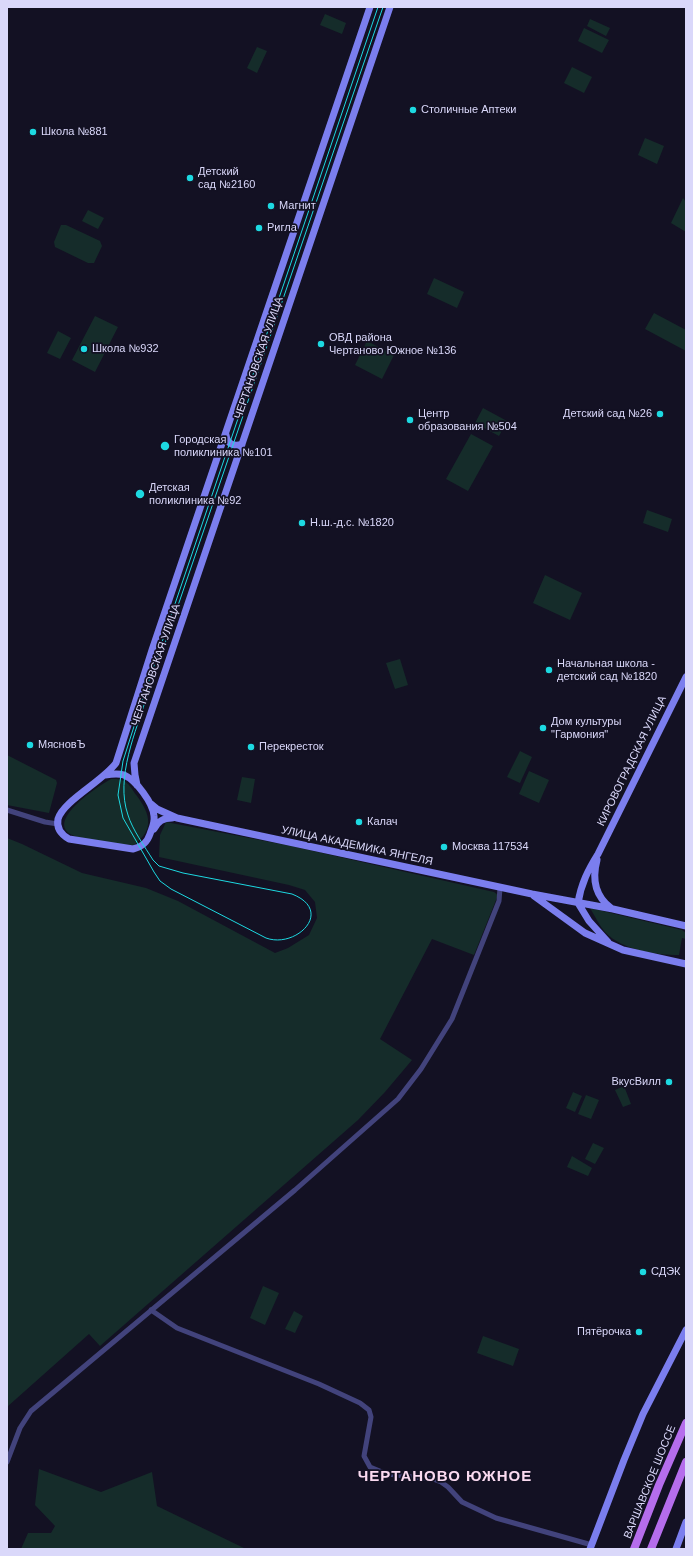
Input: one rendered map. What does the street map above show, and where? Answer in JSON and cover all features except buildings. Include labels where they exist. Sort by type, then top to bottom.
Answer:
[{"type":"main road","name":"ЧЕРТАНОВСКАЯ УЛИЦА","points":[[58,824],[59,818],[65,808],[105,775],[116,763],[152,650],[370,7]]},
{"type":"main road","name":"ЧЕРТАНОВСКАЯ УЛИЦА","points":[[137,785],[134,763],[390,7]]},
{"type":"main road","points":[[226,435],[226,440],[230,444],[237,446],[242,444]]},
{"type":"main road","name":"КИРОВОГРАДСКАЯ УЛИЦА","points":[[578,903],[583,881],[598,854],[686,677]]},
{"type":"main road","name":"ЧЕРТАНОВСКАЯ УЛИЦА","points":[[105,775],[113,774],[125,776],[137,785],[150,803],[154,818],[154,825],[149,838]]},
{"type":"main road","name":"УЛИЦА АКАДЕМИКА ЯНГЕЛЯ","points":[[150,803],[157,809],[177,818],[500,888],[613,909],[686,926]]},
{"type":"main road","points":[[58,824],[62,835],[69,840],[133,849],[140,848],[149,838],[160,821],[165,818],[177,818]]},
{"type":"main road","name":"КИРОВОГРАДСКАЯ УЛИЦА","points":[[598,854],[594,874],[596,890],[604,902],[613,909]]},
{"type":"main road","name":"УЛИЦА АКАДЕМИКА ЯНГЕЛЯ","points":[[532,894],[585,934],[637,954],[686,964]]},
{"type":"main road","points":[[578,903],[588,921],[612,945]]},
{"type":"main road","points":[[591,1547],[635,1433],[686,1330]]},
{"type":"main road","name":"ВАРШАВСКОЕ ШОССЕ","points":[[634,1549],[659,1485],[686,1423]]},
{"type":"main road","points":[[651,1549],[686,1462]]},
{"type":"main road","points":[[676,1549],[686,1522]]},
{"type":"street","points":[[7,810],[45,822],[58,824]]},
{"type":"street","points":[[7,1462],[20,1428],[32,1411],[295,1190],[398,1099],[432,1051],[456,1010],[499,901],[500,888]]},
{"type":"street","points":[[151,1310],[174,1327],[319,1384],[360,1403],[369,1410],[371,1417],[364,1456],[370,1467],[387,1474],[437,1481],[448,1487],[462,1502],[496,1518],[591,1547]]},
{"type":"green space","points":[[325,14],[346,23],[342,34],[320,25]]},
{"type":"green space","points":[[590,19],[610,28],[606,36],[587,26]]},
{"type":"green space","points":[[584,28],[609,40],[602,53],[578,41]]},
{"type":"green space","points":[[257,47],[267,51],[257,73],[247,68]]},
{"type":"green space","points":[[572,67],[592,77],[584,93],[564,83]]},
{"type":"green space","points":[[645,138],[664,146],[657,164],[638,155]]},
{"type":"green space","points":[[683,198],[686,202],[686,232],[671,223]]},
{"type":"green space","points":[[88,210],[104,218],[98,229],[82,221]]},
{"type":"green space","points":[[61,225],[66,225],[100,241],[102,246],[94,263],[88,263],[55,247],[54,242]]},
{"type":"green space","points":[[434,278],[464,292],[457,308],[427,294]]},
{"type":"green space","points":[[654,313],[686,330],[686,351],[645,329]]},
{"type":"green space","points":[[95,316],[118,327],[95,372],[72,360]]},
{"type":"green space","points":[[58,331],[71,338],[60,359],[47,353]]},
{"type":"green space","points":[[367,341],[394,355],[382,379],[355,365]]},
{"type":"green space","points":[[483,408],[507,421],[499,436],[475,423]]},
{"type":"green space","points":[[471,434],[493,446],[468,491],[446,479]]},
{"type":"green space","points":[[647,510],[672,519],[668,532],[643,523]]},
{"type":"green space","points":[[545,575],[582,593],[570,620],[533,603]]},
{"type":"green space","points":[[400,659],[408,685],[395,689],[386,663]]},
{"type":"green space","points":[[520,751],[532,757],[520,783],[507,777]]},
{"type":"green space","points":[[7,755],[56,780],[57,783],[49,813],[7,805]]},
{"type":"green space","points":[[529,771],[549,780],[539,803],[519,794]]},
{"type":"green space","points":[[242,777],[255,779],[251,803],[237,800]]},
{"type":"green space","points":[[111,779],[121,780],[127,783],[142,803],[145,810],[148,822],[147,828],[145,834],[134,845],[91,840],[70,834],[65,828],[65,820],[78,803]]},
{"type":"green space","points":[[166,822],[291,846],[494,892],[498,895],[474,955],[432,939],[380,1039],[412,1060],[385,1092],[358,1120],[100,1346],[89,1334],[7,1407],[7,838],[82,873],[146,888],[178,901],[275,953],[288,948],[309,935],[317,918],[315,902],[305,890],[289,885],[159,857],[160,835]]},
{"type":"green space","points":[[590,908],[682,930],[686,933],[686,939],[682,938],[679,955],[660,954],[639,950],[620,943],[605,932]]},
{"type":"green space","points":[[624,1086],[631,1104],[623,1107],[615,1090]]},
{"type":"green space","points":[[573,1092],[582,1096],[575,1112],[566,1108]]},
{"type":"green space","points":[[586,1095],[599,1100],[591,1119],[578,1114]]},
{"type":"green space","points":[[593,1143],[604,1148],[595,1164],[585,1159]]},
{"type":"green space","points":[[572,1156],[592,1168],[588,1176],[567,1167]]},
{"type":"green space","points":[[263,1286],[279,1293],[265,1325],[250,1318]]},
{"type":"green space","points":[[294,1311],[303,1316],[295,1333],[285,1329]]},
{"type":"green space","points":[[483,1336],[519,1349],[513,1366],[477,1353]]},
{"type":"green space","points":[[39,1469],[101,1492],[152,1472],[157,1506],[246,1549],[21,1549],[28,1533],[51,1533],[55,1526],[35,1505]]},
{"type":"tram line","points":[[378,7],[144,695],[123,761],[118,795],[123,818],[160,881],[171,889],[266,938],[277,940],[289,938],[299,933],[306,926],[311,918],[310,910],[304,901],[292,894],[183,873],[159,866],[153,860],[139,838],[128,815],[125,801],[125,770],[128,755],[147,696],[383,7]]},
{"type":"place","name":"Столичные Аптеки","points":[[413,110]]},
{"type":"place","name":"Школа №881","points":[[33,132]]},
{"type":"place","name":"Детский сад №2160","points":[[190,178]]},
{"type":"place","name":"Магнит","points":[[271,206]]},
{"type":"place","name":"Ригла","points":[[259,228]]},
{"type":"place","name":"ОВД района Чертаново Южное №136","points":[[321,344]]},
{"type":"place","name":"Школа №932","points":[[84,349]]},
{"type":"place","name":"Детский сад №26","points":[[660,414]]},
{"type":"place","name":"Центр образования №504","points":[[410,420]]},
{"type":"place","name":"Городская поликлиника №101","points":[[165,446]]},
{"type":"place","name":"Детская поликлиника №92","points":[[140,494]]},
{"type":"place","name":"Н.ш.-д.с. №1820","points":[[302,523]]},
{"type":"place","name":"Начальная школа - детский сад №1820","points":[[549,670]]},
{"type":"place","name":"Дом культуры \"Гармония\"","points":[[543,728]]},
{"type":"place","name":"МясновЪ","points":[[30,745]]},
{"type":"place","name":"Перекресток","points":[[251,747]]},
{"type":"place","name":"Калач","points":[[359,822]]},
{"type":"place","name":"Москва 117534","points":[[444,847]]},
{"type":"place","name":"ВкусВилл","points":[[669,1082]]},
{"type":"place","name":"СДЭК","points":[[643,1272]]},
{"type":"place","name":"Пятёрочка","points":[[639,1332]]},
{"type":"district","name":"ЧЕРТАНОВО ЮЖНОЕ","points":[[445,1477]]}]
